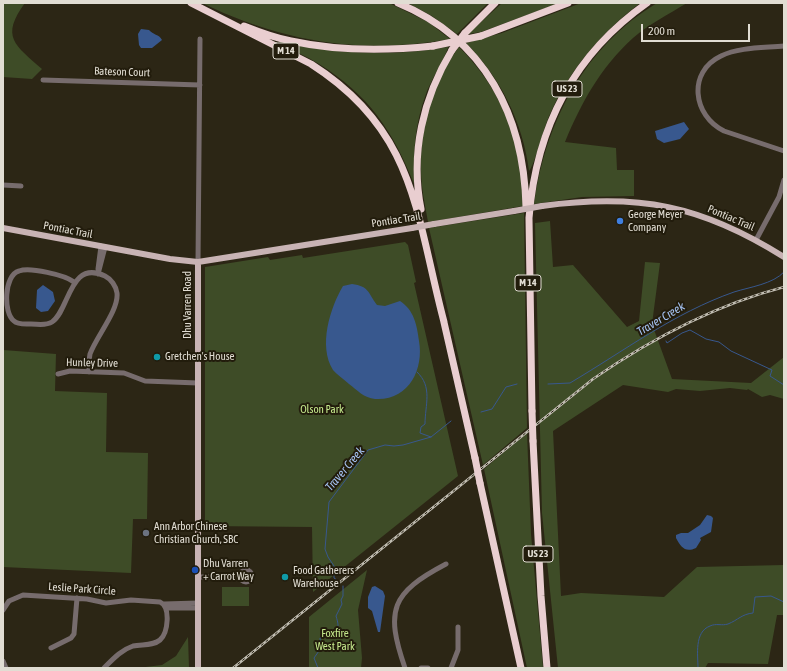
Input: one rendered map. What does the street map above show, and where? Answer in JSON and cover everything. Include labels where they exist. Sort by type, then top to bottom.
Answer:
[{"type":"highway","name":"M 14","points":[[191,3],[328,74],[356,98],[379,124],[399,158],[409,182],[444,322]]},
{"type":"highway","name":"M 14","points":[[398,3],[434,22],[467,49],[492,80],[511,117],[522,156],[524,174],[531,349]]},
{"type":"highway","points":[[495,3],[465,33],[452,50],[432,90],[419,134],[417,174],[421,207],[444,322],[521,668]]},
{"type":"highway","points":[[218,16],[290,41],[349,49],[389,50],[433,46],[481,36],[568,3]]},
{"type":"highway","name":"US 23","points":[[547,668],[540,596],[532,411],[529,218],[535,170],[544,137],[561,99],[577,72],[605,38],[647,3]]},
{"type":"main road","name":"Pontiac Trail","points":[[3,228],[170,259],[198,262],[542,206],[607,200],[654,203],[707,218],[756,240],[784,257]]},
{"type":"main road","name":"Dhu Varren Road","points":[[198,262],[198,668]]},
{"type":"street","name":"Dhu Varren Road","points":[[198,262],[200,39]]},
{"type":"street","points":[[784,46],[733,51],[719,56],[709,64],[703,72],[698,94],[700,105],[705,116],[715,127],[784,151]]},
{"type":"street","name":"Bateson Court","points":[[43,80],[200,85]]},
{"type":"street","points":[[756,240],[778,196],[784,180]]},
{"type":"street","points":[[3,185],[21,186]]},
{"type":"street","points":[[98,272],[103,247]]},
{"type":"street","points":[[74,282],[64,276],[26,270],[16,272],[11,276],[8,284],[9,316],[18,323],[43,324],[53,321],[74,282],[83,276],[98,272],[111,281],[117,295],[116,303],[90,353],[88,372]]},
{"type":"street","name":"Hunley Drive","points":[[58,374],[70,371],[124,373],[145,381],[198,383]]},
{"type":"street","points":[[405,668],[394,634],[394,620],[397,607],[404,593],[417,580],[446,564]]},
{"type":"street","points":[[198,577],[240,577]]},
{"type":"street","name":"Leslie Park Circle","points":[[3,610],[9,601],[23,595],[77,598],[106,603],[131,600],[160,602],[165,606],[198,606]]},
{"type":"street","points":[[51,648],[68,640],[74,634],[77,598]]},
{"type":"street","points":[[104,668],[127,648],[154,644],[162,639],[166,629],[165,606]]},
{"type":"street","points":[[451,668],[458,650],[458,627]]},
{"type":"street","points":[[3,661],[6,668]]},
{"type":"street","points":[[421,668],[428,668]]},
{"type":"green space","points":[[3,3],[25,3],[17,15],[13,24],[12,32],[18,47],[42,69],[32,79],[3,77]]},
{"type":"green space","points":[[202,3],[389,3],[428,22],[450,39],[417,44],[385,46],[323,42],[292,36],[262,27]]},
{"type":"green space","points":[[408,3],[488,3],[457,34],[432,16]]},
{"type":"green space","points":[[502,3],[559,3],[481,32],[468,34]]},
{"type":"green space","points":[[581,3],[640,3],[600,39],[567,82],[550,114],[534,161],[529,171],[522,136],[508,102],[490,71],[466,43],[502,33]]},
{"type":"green space","points":[[657,3],[687,3],[639,33],[611,61],[585,100],[565,142],[616,148],[617,170],[634,170],[634,196],[582,197],[534,204],[539,174],[548,144],[559,116],[573,89],[589,64],[609,41],[631,21]]},
{"type":"green space","points":[[281,42],[322,49],[364,53],[406,52],[448,47],[428,89],[419,116],[414,150],[414,184],[388,131],[352,88],[314,61],[279,43]]},
{"type":"green space","points":[[459,47],[481,72],[506,115],[512,130],[520,162],[523,206],[428,222],[422,189],[421,154],[423,138],[435,90],[450,60]]},
{"type":"green space","points":[[524,213],[527,428],[483,465],[429,228]]},
{"type":"green space","points":[[550,221],[553,267],[573,265],[627,327],[639,321],[645,262],[660,263],[652,324],[672,379],[751,383],[784,357],[784,399],[770,395],[762,397],[748,389],[730,388],[700,391],[676,389],[668,392],[623,385],[553,431],[561,596],[581,593],[664,597],[697,567],[784,565],[784,615],[777,615],[768,664],[708,663],[705,668],[558,668],[542,513],[535,223]]},
{"type":"green space","name":"Olson Park","points":[[405,242],[408,245],[416,282],[414,283],[458,476],[313,592],[312,527],[205,526],[205,267],[268,257],[270,260],[302,255],[303,258]]},
{"type":"green space","points":[[3,350],[56,354],[55,391],[107,393],[106,452],[148,453],[147,519],[133,519],[131,573],[3,567]]},
{"type":"green space","points":[[527,433],[531,534],[543,668],[527,668],[484,469]]},
{"type":"green space","name":"Foxfire West Park","points":[[367,570],[358,610],[362,658],[361,668],[309,668],[309,617]]},
{"type":"green space","points":[[222,587],[249,587],[249,606],[222,606]]},
{"type":"green space","points":[[188,637],[189,668],[137,668],[162,665],[176,656]]},
{"type":"water","points":[[141,29],[149,30],[162,40],[152,48],[141,48],[139,45],[138,34]]},
{"type":"water","points":[[684,122],[689,129],[680,139],[664,143],[657,139],[655,131]]},
{"type":"water","points":[[352,284],[365,288],[377,305],[385,306],[400,301],[412,313],[419,341],[419,362],[412,381],[397,395],[387,398],[371,398],[358,391],[333,370],[326,350],[326,339],[330,316],[343,286]]},
{"type":"water","points":[[43,285],[53,292],[55,301],[48,311],[41,312],[36,308],[37,290]]},
{"type":"water","points":[[707,515],[713,518],[711,532],[700,538],[701,540],[696,548],[689,550],[684,548],[676,538],[676,535],[688,533],[700,525]]},
{"type":"water","points":[[375,586],[383,591],[385,596],[380,632],[378,632],[372,611],[368,608],[368,597],[372,587]]},
{"type":"waterway","name":"Traver Creek","points":[[548,384],[570,383],[650,333],[691,311],[734,292],[768,282],[784,272]]},
{"type":"waterway","points":[[666,341],[667,343],[682,333],[690,330],[706,339],[719,342],[731,351],[772,370],[770,376],[784,385]]},
{"type":"waterway","points":[[417,372],[422,378],[427,390],[425,424],[421,427],[420,433],[431,437]]},
{"type":"waterway","name":"Traver Creek","points":[[481,412],[492,409],[506,387],[517,384]]},
{"type":"waterway","name":"Traver Creek","points":[[337,580],[334,578],[334,566],[325,549],[329,502],[368,450],[385,445],[403,445],[431,437],[451,421]]},
{"type":"waterway","name":"Traver Creek","points":[[318,668],[314,658],[321,648],[320,638],[326,633],[334,633],[338,627],[336,616],[342,604],[341,600],[343,596],[343,586]]},
{"type":"waterway","points":[[698,668],[699,638],[705,629],[712,625],[728,624],[743,616],[753,613],[755,597],[771,596],[784,602]]},
{"type":"railway","points":[[233,668],[593,379],[638,350],[684,325],[733,303],[784,287]]},
{"type":"place","name":"George Meyer Company","points":[[620,221]]},
{"type":"place","name":"Gretchen's House","points":[[157,357]]},
{"type":"place","name":"Ann Arbor Chinese Christian Church, SBC","points":[[146,533]]},
{"type":"place","name":"Dhu Varren + Carrot Way","points":[[195,570]]},
{"type":"place","name":"Food Gatherers Warehouse","points":[[285,577]]}]
